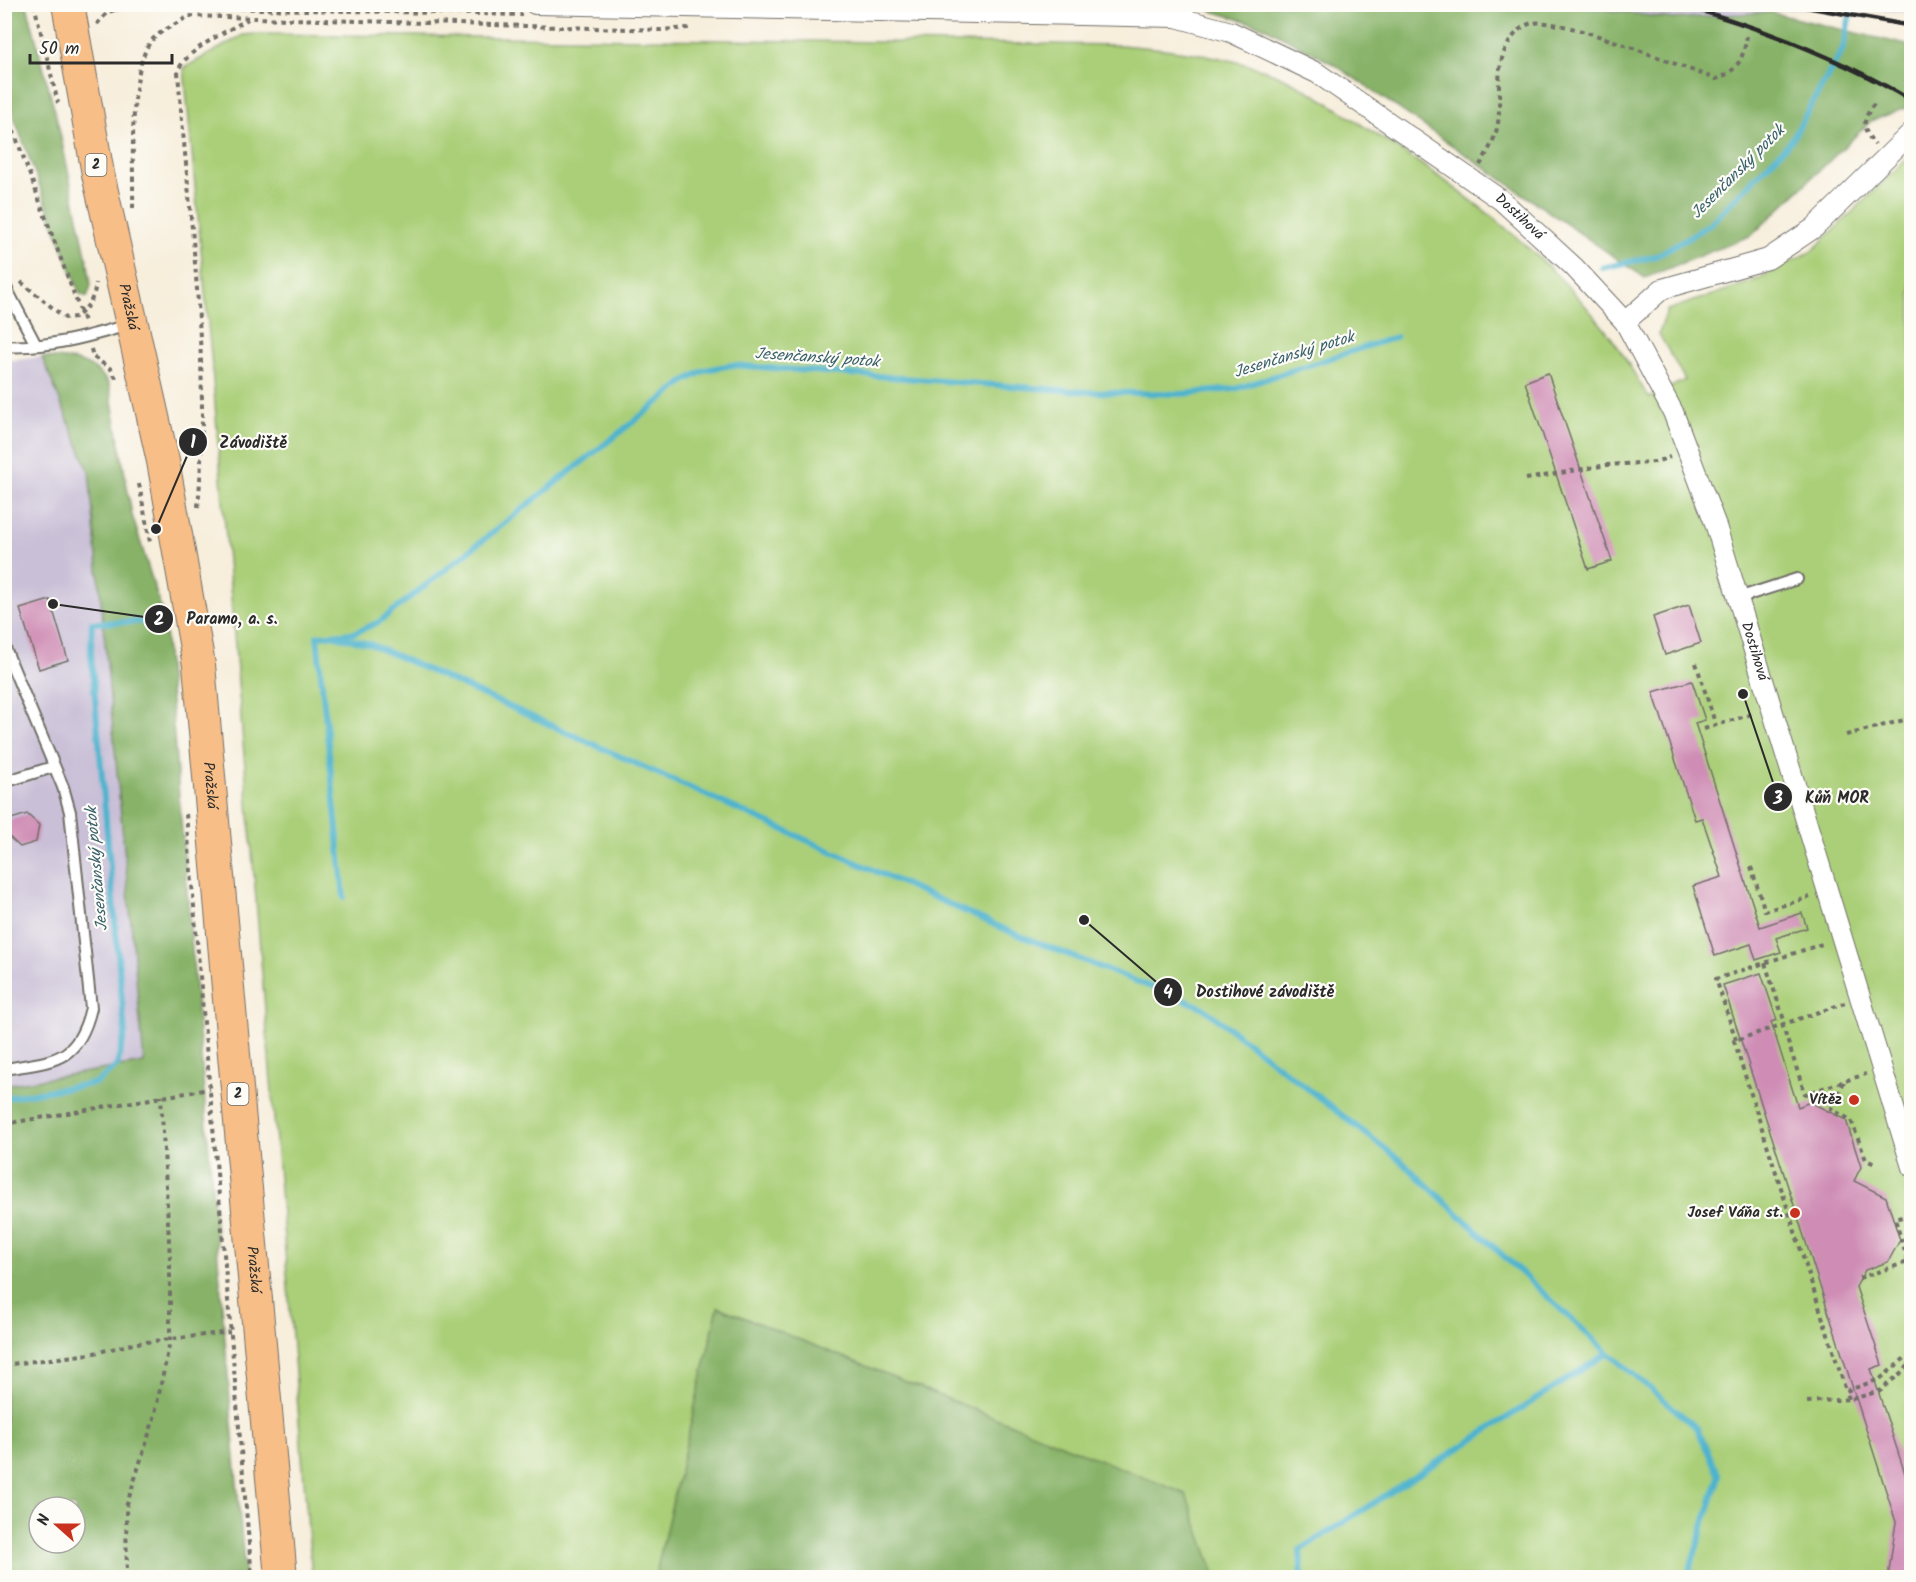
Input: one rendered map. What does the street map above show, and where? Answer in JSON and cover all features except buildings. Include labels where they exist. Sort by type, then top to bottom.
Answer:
[{"type":"main road","name":"Pražská","points":[[68,4],[80,88],[109,228],[165,471],[199,665],[281,1578]]},
{"type":"street","name":"Dostihová","points":[[529,10],[1176,17],[1231,32],[1317,73],[1501,200],[1574,267],[1626,322],[1673,412],[1689,451],[1738,598],[1911,1167]]},
{"type":"street","points":[[1626,322],[1662,289],[1768,259],[1814,228],[1911,132]]},
{"type":"lane","points":[[4,284],[36,345]]},
{"type":"lane","points":[[4,346],[36,345],[88,336],[132,324]]},
{"type":"lane","points":[[1738,598],[1797,579]]},
{"type":"lane","points":[[4,646],[63,787],[70,812],[91,1008],[87,1025],[71,1051],[56,1060],[4,1069]]},
{"type":"lane","points":[[4,782],[53,767]]},
{"type":"path","points":[[34,4],[60,112]]},
{"type":"path","points":[[115,10],[131,6],[529,10]]},
{"type":"path","points":[[109,228],[128,224],[132,218],[136,93],[143,54],[154,38],[189,16],[661,30],[692,28]]},
{"type":"path","points":[[197,517],[203,452],[201,341],[178,72],[180,63],[190,54],[248,19]]},
{"type":"path","points":[[1472,179],[1488,152],[1498,124],[1497,77],[1504,53],[1517,32],[1532,23],[1559,25],[1585,32],[1716,79],[1731,74],[1741,59],[1747,36]]},
{"type":"path","points":[[1874,104],[1865,117],[1865,132],[1885,157]]},
{"type":"path","points":[[4,105],[82,312],[93,357],[111,369],[119,388]]},
{"type":"path","points":[[18,279],[65,318],[77,317],[82,312]]},
{"type":"path","points":[[1526,479],[1607,465],[1655,462],[1689,451]]},
{"type":"path","points":[[139,482],[152,547]]},
{"type":"path","points":[[1696,663],[1716,726]]},
{"type":"path","points":[[1704,729],[1761,711]]},
{"type":"path","points":[[1846,735],[1911,718]]},
{"type":"path","points":[[186,805],[185,826],[252,1578]]},
{"type":"path","points":[[1751,867],[1765,911],[1817,895]]},
{"type":"path","points":[[1831,941],[1716,979],[1849,1399]]},
{"type":"path","points":[[1765,963],[1805,1094],[1871,1073]]},
{"type":"path","points":[[1736,1040],[1849,1002]]},
{"type":"path","points":[[1844,1082],[1831,1109],[1851,1120],[1866,1160],[1875,1164]]},
{"type":"path","points":[[4,1124],[209,1089]]},
{"type":"path","points":[[127,1578],[126,1508],[154,1418],[171,1341],[170,1259],[161,1096]]},
{"type":"path","points":[[1859,1278],[1910,1261],[1895,1219],[1911,1214]]},
{"type":"path","points":[[4,1365],[90,1354],[137,1343],[171,1341],[230,1332]]},
{"type":"path","points":[[1846,1391],[1880,1379],[1911,1352]]},
{"type":"path","points":[[1807,1402],[1849,1399],[1880,1390],[1911,1363]]},
{"type":"shaded area","points":[[1911,4],[1912,13],[1834,6],[1673,19],[1570,5]]},
{"type":"shaded area","points":[[42,357],[89,471],[144,1063],[5,1085],[5,361]]},
{"type":"green space","points":[[5,4],[27,5],[58,124],[88,264],[91,285],[87,297],[80,294],[5,93]]},
{"type":"green space","points":[[1192,5],[1570,5],[1673,19],[1769,12],[1911,46],[1911,106],[1871,121],[1752,235],[1645,278],[1335,65],[1265,27]]},
{"type":"green space","points":[[243,35],[1121,45],[1193,53],[1246,64],[1279,76],[1321,98],[1440,177],[1503,226],[1562,280],[1588,309],[1618,347],[1649,398],[1685,380],[1659,334],[1667,310],[1754,281],[1812,251],[1911,155],[1911,1577],[312,1577],[211,356],[184,68]]},
{"type":"green space","points":[[42,357],[71,360],[88,365],[109,384],[132,515],[164,618],[245,1577],[5,1577],[5,1085],[144,1063],[89,471]]},
{"type":"green space","points":[[718,1307],[1186,1494],[1216,1577],[655,1577]]},
{"type":"waterway","name":"Jesenčanský potok","points":[[1602,268],[1656,256],[1709,225],[1791,141],[1843,49],[1852,4]]},
{"type":"waterway","name":"Jesenčanský potok","points":[[344,897],[317,636],[354,633],[379,622],[685,381],[705,370],[732,365],[1089,392],[1181,394],[1235,389],[1396,337]]},
{"type":"waterway","name":"Jesenčanský potok","points":[[4,1098],[96,1083],[117,1066],[125,1033],[91,653],[92,623],[166,621]]},
{"type":"waterway","points":[[331,635],[370,644],[1013,933],[1202,1007],[1400,1160],[1608,1353],[1697,1428],[1719,1476],[1687,1578]]},
{"type":"waterway","points":[[1302,1578],[1300,1550],[1608,1353]]},
{"type":"railway","points":[[1678,4],[1769,33],[1827,57],[1912,101]]},
{"type":"railway","points":[[1789,4],[1912,26]]},
{"type":"place","name":"Závodiště","points":[[156,529]]},
{"type":"place","name":"Paramo, a. s.","points":[[53,604]]},
{"type":"place","name":"Kůň MOR","points":[[1743,694]]},
{"type":"place","name":"Dostihové závodiště","points":[[1084,920]]},
{"type":"place","name":"Vítěz","points":[[1854,1100]]},
{"type":"place","name":"Josef Váňa st.","points":[[1795,1213]]}]
